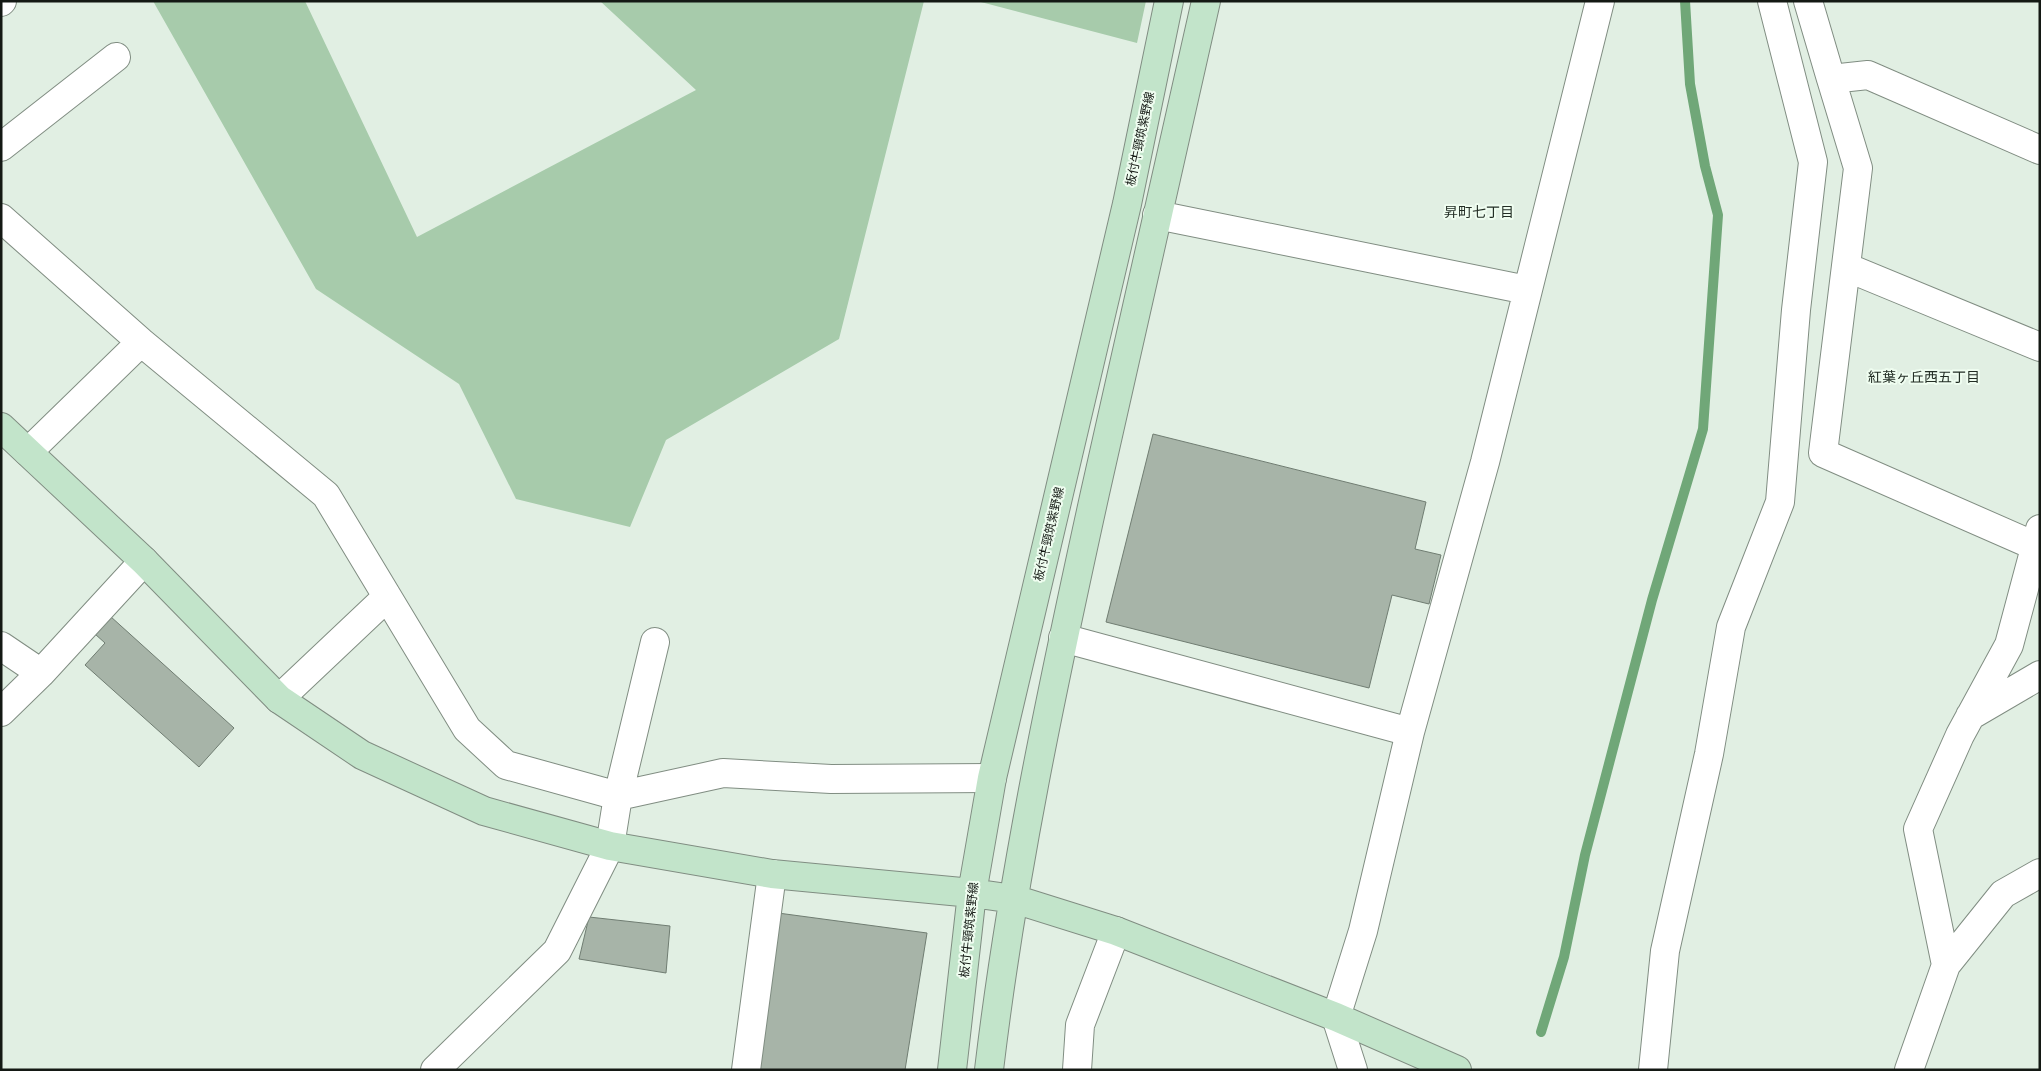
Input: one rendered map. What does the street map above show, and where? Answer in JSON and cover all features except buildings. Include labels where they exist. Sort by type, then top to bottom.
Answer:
[{"type":"main road","name":"板付牛頸筑紫野線","points":[[952,1070],[972,893],[992,778],[1127,204],[1169,1]]},
{"type":"main road","points":[[989,1070],[997,999],[1014,899],[1063,638],[1206,1]]},
{"type":"main road","points":[[1,427],[144,561],[279,699],[362,756],[484,811],[610,846],[772,874],[972,893],[1014,899],[1116,931],[1336,1017],[1457,1070]]},
{"type":"street","points":[[1353,1070],[1336,1017],[1363,931],[1410,732],[1485,462],[1600,1]]},
{"type":"street","points":[[1653,1070],[1665,951],[1709,754],[1731,627],[1780,502],[1796,310],[1813,162],[1772,1]]},
{"type":"street","points":[[1808,1],[1858,168],[1823,453],[2038,538],[2009,645],[1970,716],[1918,830],[1946,965]]},
{"type":"street","points":[[1,147],[116,57]]},
{"type":"street","points":[[1831,79],[1868,74],[2040,150]]},
{"type":"street","points":[[1157,214],[1527,290]]},
{"type":"street","points":[[1,218],[141,342],[326,495],[467,729],[506,765],[618,796],[723,774],[831,779],[992,778]]},
{"type":"street","points":[[1846,266],[2040,347]]},
{"type":"street","points":[[28,452],[141,342]]},
{"type":"street","points":[[1,712],[41,673],[144,561]]},
{"type":"street","points":[[279,699],[387,597]]},
{"type":"street","points":[[1063,638],[1410,732]]},
{"type":"street","points":[[435,1070],[556,951],[610,846],[618,796],[655,642]]},
{"type":"street","points":[[1,646],[41,673]]},
{"type":"street","points":[[1970,716],[2040,675]]},
{"type":"street","points":[[1909,1070],[1946,965],[2003,894],[2040,873]]},
{"type":"street","points":[[746,1070],[772,874]]},
{"type":"street","points":[[1077,1070],[1080,1025],[1116,931]]},
{"type":"green space","points":[[153,1],[305,1],[417,237],[696,90],[600,1],[924,1],[839,339],[666,440],[630,527],[516,499],[459,384],[316,289]]},
{"type":"green space","points":[[977,1],[1146,1],[1137,43]]},
{"type":"waterway","points":[[1541,1032],[1564,957],[1585,855],[1652,600],[1703,429],[1718,215],[1705,166],[1690,84],[1685,1]]},
{"type":"district","name":"昇町七丁目","points":[[1479,212]]},
{"type":"district","name":"紅葉ヶ丘西五丁目","points":[[1924,377]]}]
